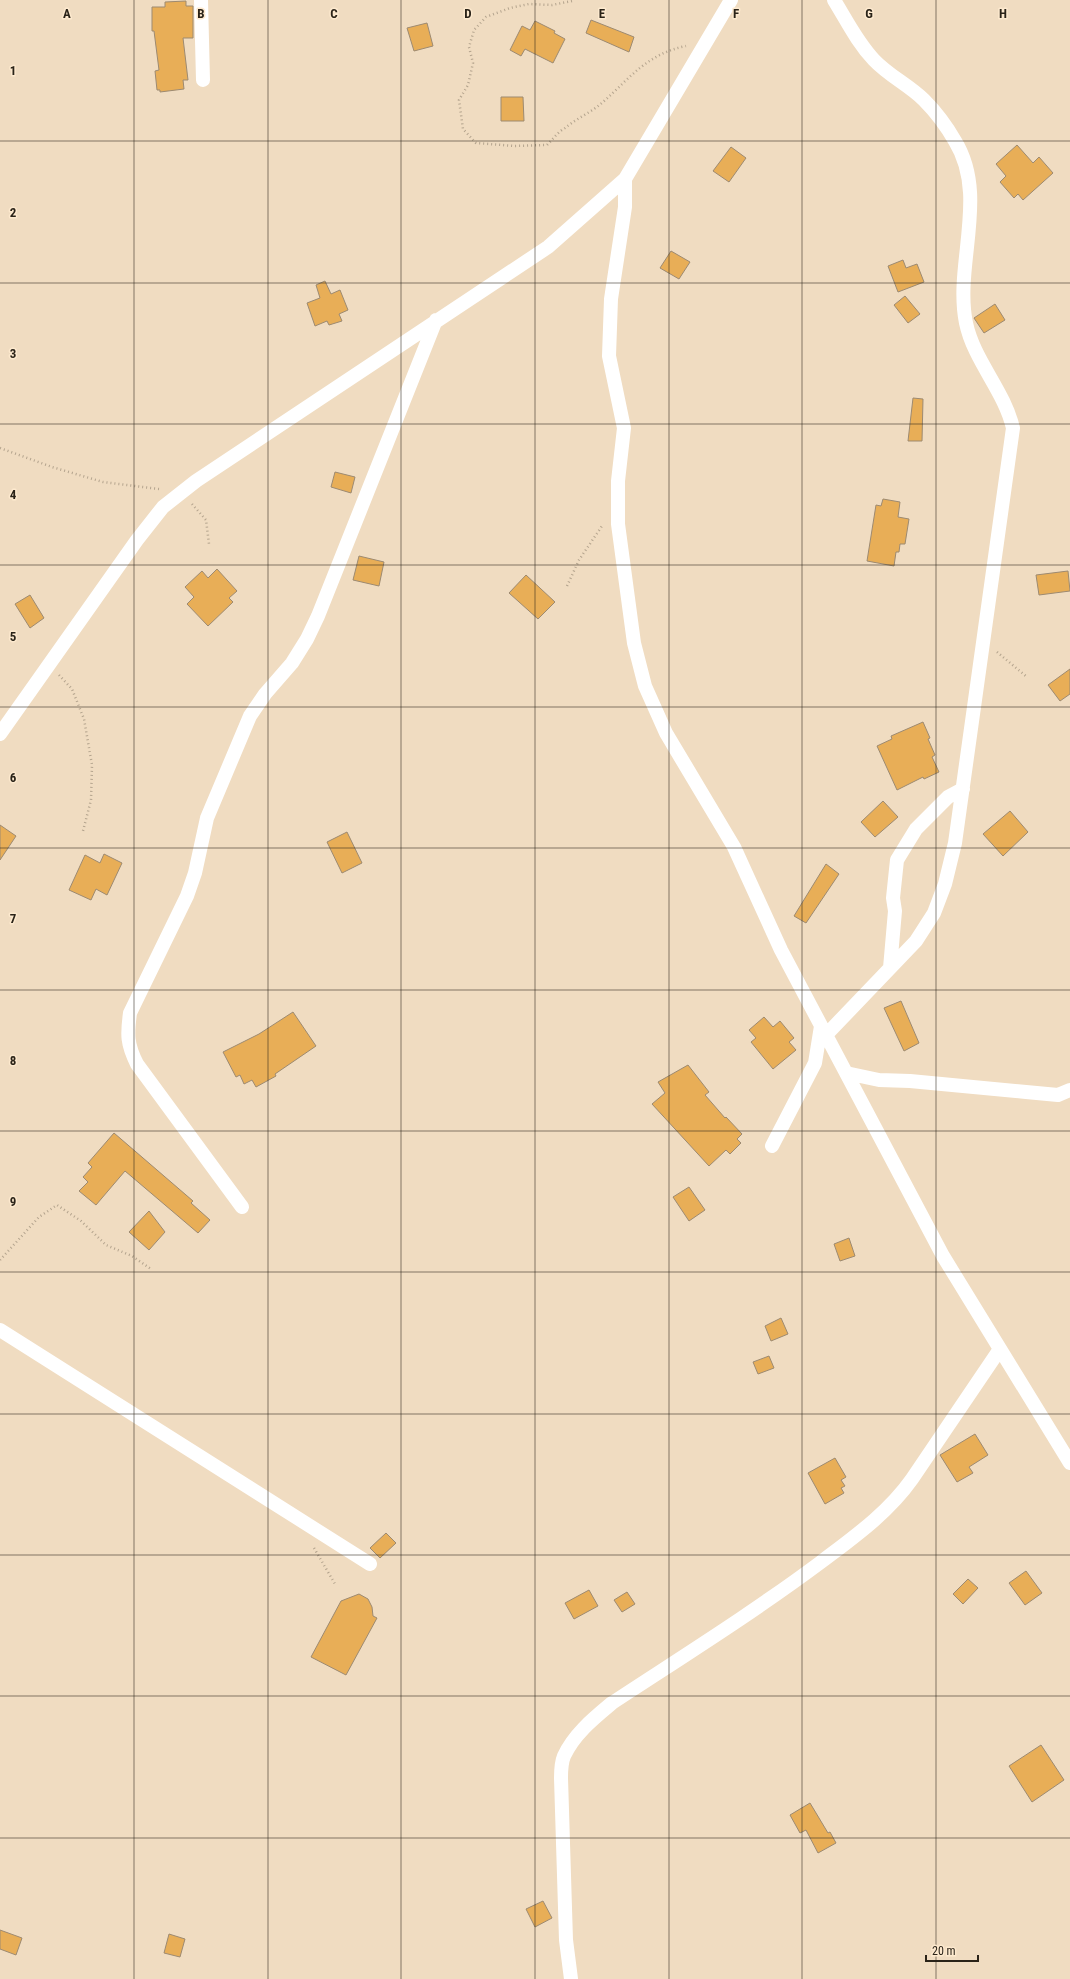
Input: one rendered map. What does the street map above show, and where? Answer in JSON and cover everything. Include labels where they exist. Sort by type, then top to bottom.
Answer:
[{"type":"street","points":[[201,0],[203,80]]},
{"type":"street","points":[[0,734],[137,540],[164,507],[202,476],[548,247],[625,179],[731,0]]},
{"type":"street","points":[[772,1146],[815,1063],[824,1030],[890,968],[916,941],[934,913],[945,884],[955,844],[1013,428],[1010,415],[976,350],[966,323],[964,302],[971,209],[969,182],[964,160],[952,136],[925,100],[876,62],[861,45],[834,0]]},
{"type":"street","points":[[625,179],[625,207],[611,299],[609,356],[624,428],[617,501],[634,643],[645,686],[666,733],[734,847],[781,950],[943,1256],[1070,1463]]},
{"type":"street","points":[[242,1207],[137,1064],[129,1049],[127,1034],[130,1013],[187,896],[195,873],[207,818],[250,716],[265,694],[292,663],[307,639],[318,616],[436,320]]},
{"type":"street","points":[[890,968],[895,911],[893,898],[897,860],[916,829],[948,797],[963,790]]},
{"type":"street","points":[[846,1073],[879,1080],[910,1081],[1058,1095],[1070,1090]]},
{"type":"street","points":[[0,1330],[370,1564]]},
{"type":"street","points":[[571,1979],[566,1940],[560,1778],[564,1757],[574,1740],[589,1723],[612,1703],[779,1593],[853,1538],[883,1513],[902,1494],[1000,1349]]},
{"type":"path","points":[[572,1],[552,5],[529,4],[510,8],[486,17],[474,30],[469,47],[473,63],[470,78],[468,85],[459,100],[463,129],[476,143],[515,146],[547,145],[563,128],[602,103],[625,80],[657,55],[672,49],[689,45],[704,47]]},
{"type":"path","points":[[0,448],[52,467],[103,482],[182,492],[206,520],[209,544]]},
{"type":"path","points":[[567,586],[579,560],[598,534],[617,501]]},
{"type":"path","points":[[983,640],[1027,677]]},
{"type":"path","points":[[49,664],[72,689],[84,719],[92,765],[91,800],[83,831]]},
{"type":"path","points":[[0,1260],[39,1217],[57,1205],[81,1221],[106,1245],[132,1256],[151,1269]]},
{"type":"path","points":[[305,1523],[315,1551],[326,1566],[334,1584]]},
{"type":"building","points":[[186,1],[186,6],[193,6],[193,38],[183,38],[188,80],[183,80],[184,89],[160,92],[160,90],[157,90],[155,71],[159,70],[154,31],[152,31],[152,7],[165,7],[165,2]]},
{"type":"building","points":[[591,20],[634,37],[629,52],[586,33]]},
{"type":"building","points":[[535,21],[555,31],[554,33],[565,39],[553,63],[525,49],[521,56],[510,50],[522,26],[530,30]]},
{"type":"building","points":[[427,23],[433,46],[414,51],[407,28]]},
{"type":"building","points":[[501,97],[523,97],[524,121],[501,121]]},
{"type":"building","points":[[1017,145],[1033,163],[1039,157],[1053,173],[1023,200],[1018,194],[1014,198],[1000,182],[1006,176],[996,164]]},
{"type":"building","points":[[731,147],[746,158],[729,182],[713,171]]},
{"type":"building","points":[[671,251],[690,262],[679,279],[660,268]]},
{"type":"building","points":[[903,260],[906,268],[917,264],[924,282],[898,292],[888,266]]},
{"type":"building","points":[[325,281],[331,294],[340,290],[348,310],[339,314],[342,321],[329,325],[327,321],[315,326],[307,303],[320,298],[316,285]]},
{"type":"building","points":[[905,296],[920,314],[908,323],[894,305]]},
{"type":"building","points":[[995,304],[1005,320],[984,333],[974,318]]},
{"type":"building","points":[[913,398],[923,399],[922,441],[908,441]]},
{"type":"building","points":[[335,472],[355,477],[351,493],[331,487]]},
{"type":"building","points":[[883,499],[900,502],[898,517],[909,519],[905,544],[900,544],[899,552],[896,552],[894,566],[867,561],[876,505],[881,506]]},
{"type":"building","points":[[359,556],[384,562],[379,586],[353,580]]},
{"type":"building","points":[[217,569],[237,591],[229,598],[233,602],[208,626],[187,604],[194,597],[185,587],[202,571],[208,578]]},
{"type":"building","points":[[1068,571],[1070,591],[1039,595],[1036,575]]},
{"type":"building","points":[[526,575],[555,602],[538,619],[509,593]]},
{"type":"building","points":[[30,595],[44,618],[30,628],[15,604]]},
{"type":"building","points":[[1070,669],[1070,694],[1060,701],[1048,685]]},
{"type":"building","points":[[923,722],[935,755],[932,757],[939,772],[924,779],[923,777],[897,790],[877,746],[892,739],[891,736]]},
{"type":"building","points":[[883,801],[898,817],[875,837],[861,822]]},
{"type":"building","points":[[1010,811],[1028,832],[1003,856],[983,834]]},
{"type":"building","points":[[0,825],[16,836],[0,860]]},
{"type":"building","points":[[347,832],[362,863],[342,873],[327,842]]},
{"type":"building","points":[[104,854],[122,863],[107,895],[96,889],[91,900],[69,890],[85,855],[100,863]]},
{"type":"building","points":[[826,864],[839,874],[806,923],[794,916]]},
{"type":"building","points":[[901,1001],[919,1043],[904,1051],[884,1008]]},
{"type":"building","points":[[293,1012],[316,1046],[275,1074],[276,1076],[256,1087],[252,1080],[244,1084],[240,1075],[236,1077],[223,1052],[259,1034]]},
{"type":"building","points":[[764,1017],[773,1027],[780,1021],[794,1038],[789,1042],[796,1050],[773,1069],[751,1042],[756,1038],[749,1030]]},
{"type":"building","points":[[688,1065],[709,1092],[705,1095],[725,1118],[726,1117],[742,1134],[737,1139],[741,1143],[730,1154],[726,1150],[709,1166],[652,1104],[665,1093],[658,1082]]},
{"type":"building","points":[[114,1133],[193,1201],[191,1203],[210,1220],[198,1233],[125,1171],[96,1205],[79,1191],[88,1182],[83,1177],[92,1167],[88,1163]]},
{"type":"building","points":[[689,1187],[705,1210],[689,1221],[673,1197]]},
{"type":"building","points":[[149,1211],[165,1232],[149,1250],[129,1232]]},
{"type":"building","points":[[849,1238],[855,1256],[840,1261],[834,1244]]},
{"type":"building","points":[[781,1318],[788,1334],[771,1341],[765,1326]]},
{"type":"building","points":[[769,1356],[774,1368],[758,1374],[753,1362]]},
{"type":"building","points":[[975,1434],[988,1455],[969,1467],[973,1473],[957,1482],[940,1455]]},
{"type":"building","points":[[835,1458],[846,1477],[841,1480],[845,1486],[841,1488],[844,1493],[825,1504],[808,1473]]},
{"type":"building","points":[[386,1533],[396,1543],[380,1558],[370,1548]]},
{"type":"building","points":[[1026,1571],[1042,1593],[1025,1605],[1009,1583]]},
{"type":"building","points":[[968,1579],[978,1588],[963,1604],[953,1594]]},
{"type":"building","points":[[589,1590],[598,1606],[574,1619],[565,1603]]},
{"type":"building","points":[[627,1592],[635,1604],[622,1612],[614,1600]]},
{"type":"building","points":[[359,1594],[368,1599],[372,1607],[373,1616],[377,1618],[346,1675],[311,1657],[341,1601]]},
{"type":"building","points":[[1041,1745],[1064,1780],[1032,1802],[1009,1766]]},
{"type":"building","points":[[810,1803],[828,1833],[830,1832],[836,1843],[818,1853],[806,1830],[800,1833],[790,1815]]},
{"type":"building","points":[[543,1901],[552,1918],[535,1927],[526,1909]]},
{"type":"building","points":[[0,1930],[22,1938],[16,1955],[0,1949]]},
{"type":"building","points":[[169,1934],[185,1939],[180,1957],[164,1953]]}]
